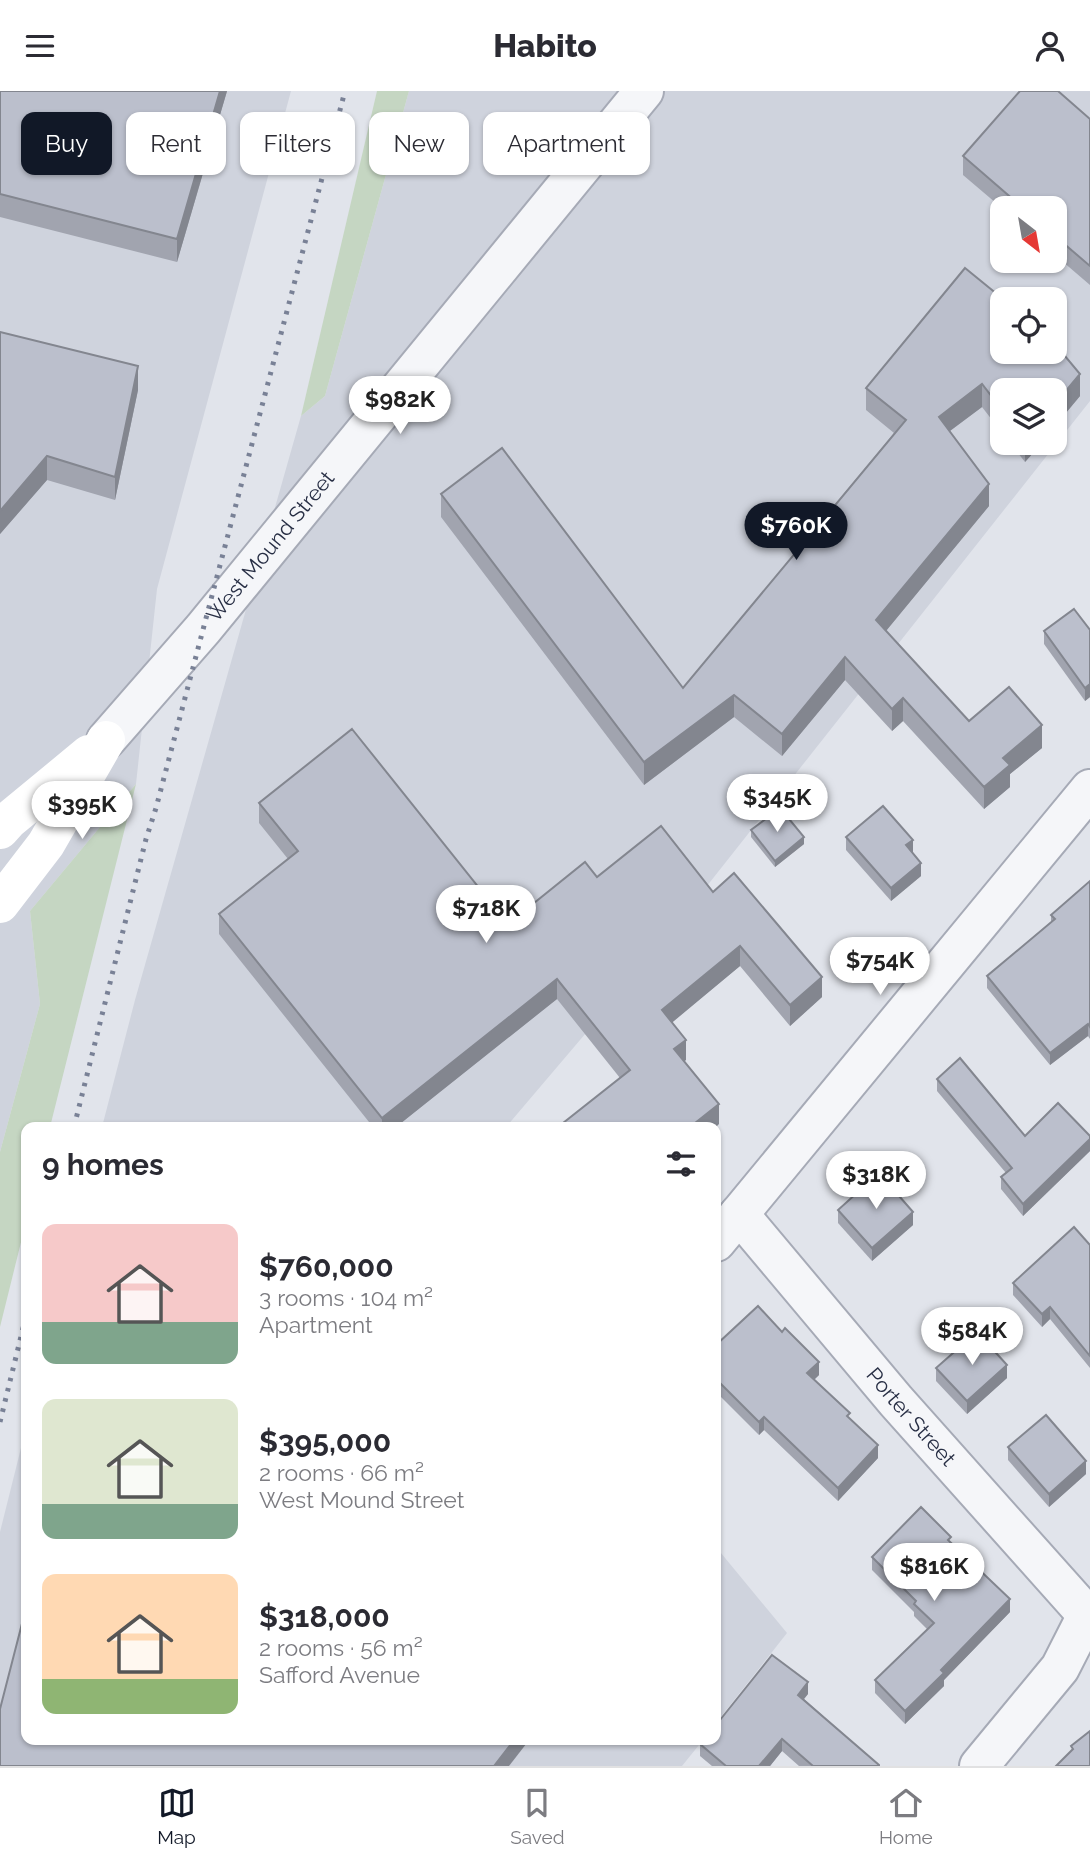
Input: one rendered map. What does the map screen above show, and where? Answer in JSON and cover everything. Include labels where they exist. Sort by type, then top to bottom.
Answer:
[{"type":"main road","name":"West Mound Street","points":[[0,830],[106,740]]},
{"type":"main road","name":"West Mound Street","points":[[0,904],[46,844],[106,740]]},
{"type":"street","name":"West Mound Street","points":[[106,740],[203,629],[644,91]]},
{"type":"street","points":[[727,1228],[1090,789]]},
{"type":"street","name":"Porter Street","points":[[727,1228],[889,1392],[1088,1612]]},
{"type":"street","points":[[979,1766],[1060,1668],[1088,1612]]},
{"type":"shaded area","points":[[0,91],[291,91],[285,112],[240,112],[240,175],[268,175],[157,589],[136,784],[30,911],[40,1004],[0,1152]]},
{"type":"shaded area","points":[[409,91],[1090,91],[1090,401],[1067,430],[1067,378],[990,378],[990,455],[1047,455],[654,953],[510,1122],[103,1122],[135,1000],[301,416],[325,396],[386,175],[469,175],[469,112],[403,112]]},
{"type":"shaded area","points":[[21,1448],[21,1745],[699,1745],[682,1766],[0,1766],[0,1532]]},
{"type":"shaded area","points":[[721,1553],[787,1633],[721,1717]]},
{"type":"green space","points":[[377,91],[409,91],[403,112],[372,112]]},
{"type":"green space","points":[[369,125],[369,175],[386,175],[325,396],[301,416]]},
{"type":"green space","points":[[136,784],[51,1122],[21,1122],[21,1242],[0,1327],[0,1152],[40,1004],[30,911]]},
{"type":"building","points":[[0,91],[220,91],[214,112],[126,112],[126,175],[196,175],[177,239],[0,194]]},
{"type":"building","points":[[1020,91],[1058,91],[1090,119],[1090,266],[1068,247],[1068,196],[1009,196],[963,156]]},
{"type":"building","points":[[965,268],[990,288],[990,364],[1067,364],[1067,358],[1080,374],[1067,390],[1067,378],[990,378],[990,394],[982,384],[939,417],[989,484],[876,620],[969,721],[1009,687],[1042,725],[1003,758],[1010,765],[984,787],[903,698],[892,709],[845,657],[782,734],[734,695],[644,762],[441,494],[502,448],[683,688],[906,420],[866,388]]},
{"type":"building","points":[[0,332],[138,366],[115,477],[47,456],[0,511]]},
{"type":"building","points":[[1074,609],[1090,630],[1090,684],[1085,688],[1044,631]]},
{"type":"building","points":[[352,729],[508,924],[585,862],[597,877],[661,826],[713,892],[734,873],[822,977],[790,1005],[740,946],[662,1010],[686,1040],[674,1049],[719,1104],[696,1122],[564,1122],[630,1070],[557,979],[382,1118],[219,914],[298,851],[259,803]]},
{"type":"building","points":[[883,806],[913,840],[906,845],[921,863],[891,888],[846,837]]},
{"type":"building","points":[[780,808],[804,837],[775,861],[751,830]]},
{"type":"building","points":[[1090,881],[1090,1027],[1088,1024],[1050,1053],[987,976],[1055,919],[1051,915]]},
{"type":"building","points":[[960,1058],[1025,1136],[1058,1103],[1090,1136],[1090,1139],[1023,1204],[1001,1177],[1012,1168],[937,1079]]},
{"type":"building","points":[[879,1173],[913,1212],[872,1248],[838,1210]]},
{"type":"building","points":[[1074,1227],[1090,1245],[1090,1356],[1050,1307],[1042,1314],[1013,1283]]},
{"type":"building","points":[[758,1306],[782,1332],[785,1328],[819,1362],[807,1373],[850,1413],[847,1416],[878,1445],[838,1488],[764,1417],[759,1422],[721,1384],[721,1340]]},
{"type":"building","points":[[977,1332],[1007,1365],[967,1401],[936,1368]]},
{"type":"building","points":[[1046,1415],[1086,1461],[1049,1494],[1008,1447]]},
{"type":"building","points":[[921,1507],[951,1537],[948,1540],[1010,1599],[941,1670],[944,1673],[905,1711],[875,1680],[934,1623],[872,1557]]},
{"type":"building","points":[[21,1627],[21,1745],[510,1745],[494,1766],[0,1766],[0,1709]]},
{"type":"building","points":[[772,1655],[808,1682],[798,1695],[879,1766],[813,1766],[782,1739],[759,1766],[726,1766],[701,1745],[721,1745],[721,1719]]},
{"type":"building","points":[[1090,1731],[1090,1766],[1056,1766],[1073,1749],[1071,1746]]},
{"type":"railway","points":[[75,1122],[146,839],[345,91]]},
{"type":"railway","points":[[0,1422],[21,1336]]}]
